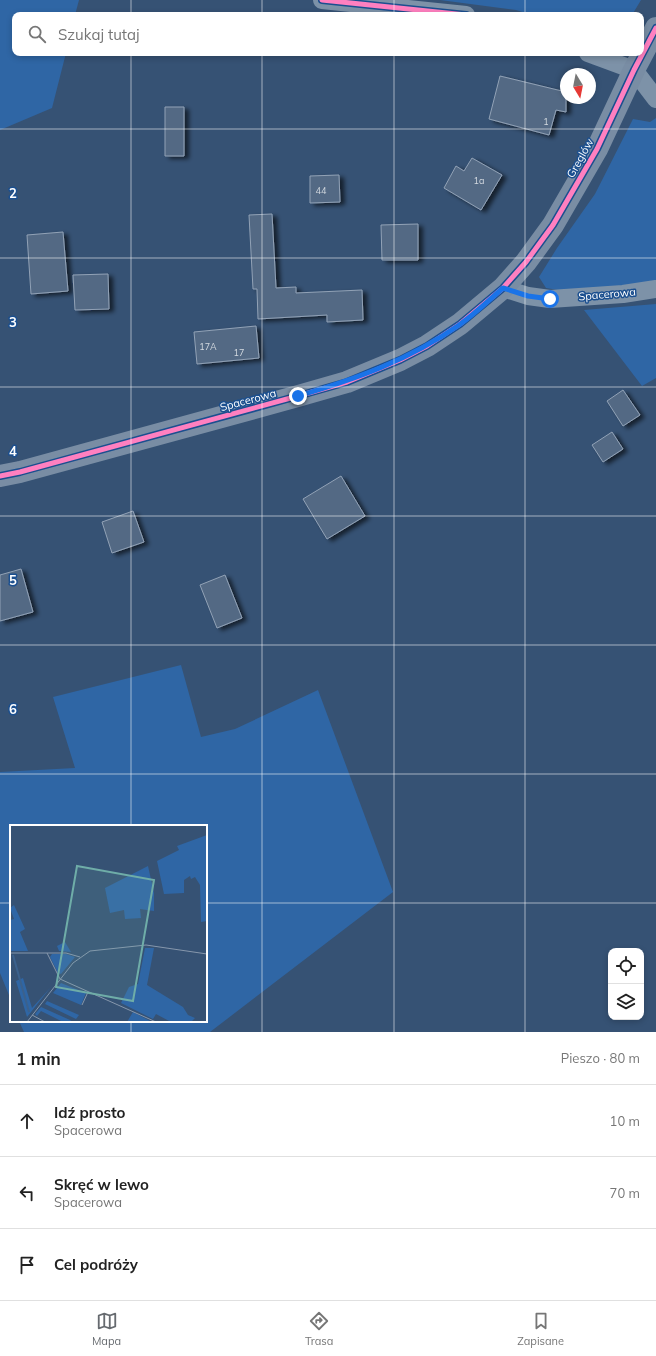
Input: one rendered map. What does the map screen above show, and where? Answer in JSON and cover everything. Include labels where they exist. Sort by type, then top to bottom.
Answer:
[{"type":"street","points":[[322,0],[437,12]]},
{"type":"street","name":"Greglów","points":[[644,51],[656,28]]},
{"type":"street","points":[[596,56],[634,70],[656,99]]},
{"type":"street","name":"Greglów","points":[[503,288],[526,262],[553,225],[597,149],[641,56]]},
{"type":"street","name":"Spacerowa","points":[[0,476],[27,470],[347,382],[400,360],[427,346],[460,324],[503,288],[528,296],[550,299],[623,294],[656,289]]},
{"type":"shaded area","points":[[0,0],[79,0],[76,12],[12,12],[12,56],[65,56],[52,108],[0,130]]},
{"type":"shaded area","points":[[440,0],[641,0],[634,12],[522,12]]},
{"type":"shaded area","points":[[656,118],[656,283],[564,291],[546,288],[539,277],[557,248],[595,194],[633,119],[650,122]]},
{"type":"shaded area","points":[[656,304],[656,378],[642,386],[584,310]]},
{"type":"shaded area","points":[[181,665],[201,737],[235,729],[318,690],[393,892],[210,1032],[24,1032],[19,1022],[207,1022],[207,825],[10,825],[10,998],[0,973],[0,772],[75,768],[53,697]]},
{"type":"building","points":[[500,76],[560,91],[560,104],[566,104],[566,112],[556,110],[549,135],[489,119]]},
{"type":"building","points":[[165,107],[184,107],[184,156],[165,156]]},
{"type":"building","points":[[472,158],[502,175],[481,210],[444,188],[456,166],[464,171]]},
{"type":"building","points":[[339,175],[340,202],[310,203],[310,176]]},
{"type":"building","points":[[272,214],[276,288],[296,287],[296,293],[362,290],[363,320],[327,322],[327,315],[258,319],[257,289],[253,289],[249,215]]},
{"type":"building","points":[[418,224],[418,260],[382,260],[381,225]]},
{"type":"building","points":[[63,232],[68,291],[31,294],[27,235]]},
{"type":"building","points":[[108,274],[109,309],[75,310],[73,275]]},
{"type":"building","points":[[256,326],[259,358],[197,364],[194,332]]},
{"type":"building","points":[[623,390],[640,415],[623,426],[607,401]]},
{"type":"building","points":[[612,432],[623,449],[603,462],[592,445]]},
{"type":"building","points":[[341,476],[365,516],[327,539],[303,499]]},
{"type":"building","points":[[133,511],[144,542],[112,553],[102,522]]},
{"type":"building","points":[[21,569],[33,612],[0,621],[0,575]]},
{"type":"building","points":[[225,575],[242,618],[217,628],[200,585]]},
{"type":"cycle path","points":[[322,0],[437,12]]},
{"type":"cycle path","points":[[644,51],[656,28]]},
{"type":"cycle path","points":[[0,476],[20,472],[347,382],[400,360],[427,346],[460,324],[503,288],[526,262],[553,225],[597,149],[641,56]]},
{"type":"route","points":[[298,396],[347,382],[400,360],[427,346],[460,324],[503,288],[528,296],[550,299]]}]
